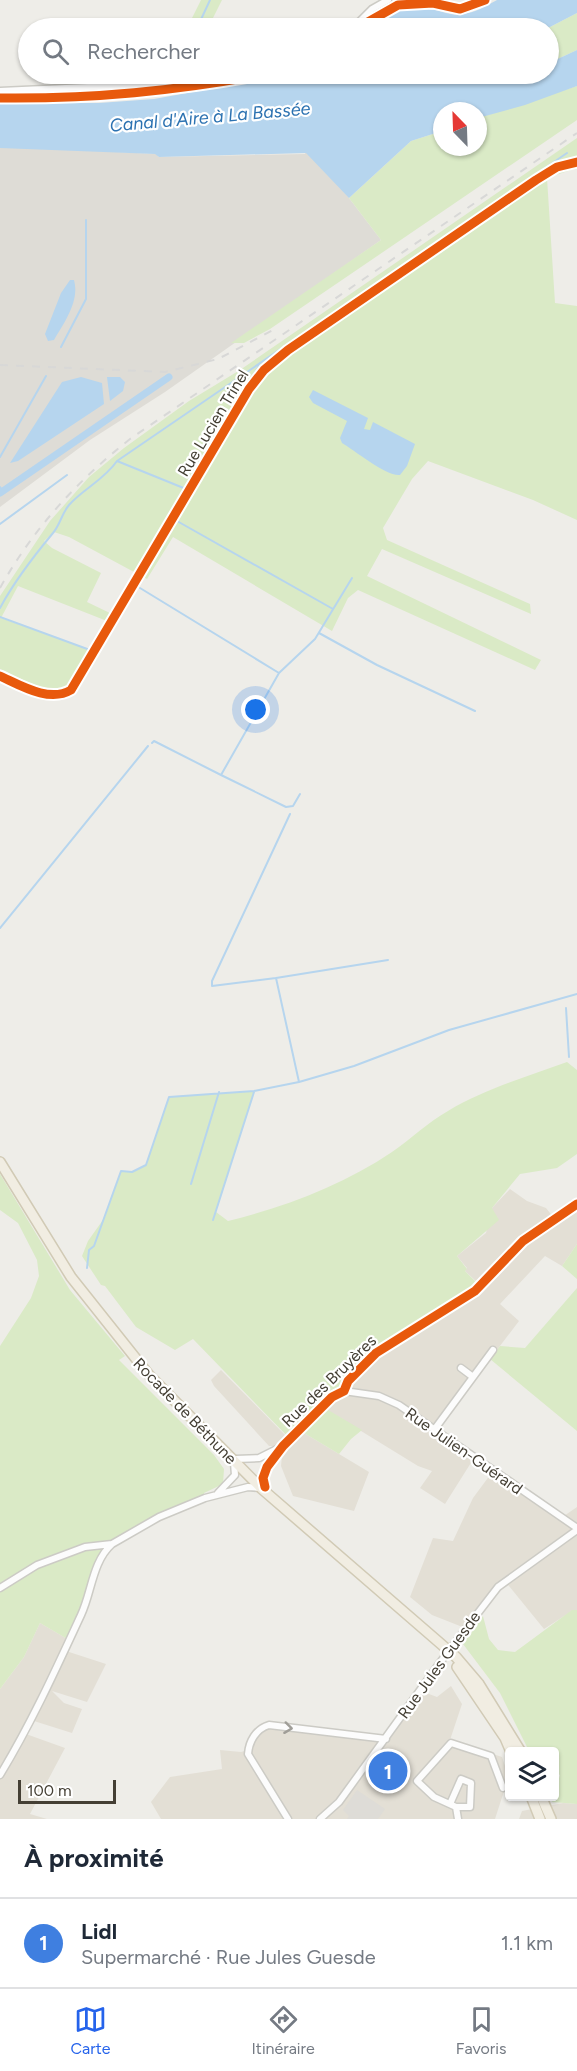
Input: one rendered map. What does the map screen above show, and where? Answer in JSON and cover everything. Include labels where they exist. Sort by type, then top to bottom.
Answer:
[{"type":"main road","name":"Rocade de Béthune","points":[[0,1162],[46,1240],[98,1314],[149,1376],[232,1459],[456,1657],[479,1684],[518,1747]]},
{"type":"main road","name":"Rocade de Béthune","points":[[415,1620],[471,1686],[508,1747]]},
{"type":"main road","points":[[533,1801],[540,1819]]},
{"type":"main road","points":[[543,1801],[551,1819]]},
{"type":"street","points":[[363,18],[372,9],[388,0]]},
{"type":"street","points":[[0,91],[154,84]]},
{"type":"street","name":"Rue Lucien Trinel","points":[[0,676],[51,695],[61,695],[70,690],[249,389],[264,370],[303,339],[536,180],[557,167],[577,162]]},
{"type":"street","name":"Rue des Bruyères","points":[[264,1488],[263,1478],[267,1467],[283,1446],[333,1397],[344,1391],[348,1381],[376,1353],[475,1291],[523,1241],[577,1204]]},
{"type":"street","points":[[434,1430],[493,1350]]},
{"type":"street","points":[[460,1368],[473,1377]]},
{"type":"street","name":"Rue Julien-Guérard","points":[[344,1391],[379,1396],[399,1406],[577,1529]]},
{"type":"street","name":"Rue des Bruyères","points":[[232,1459],[259,1458],[283,1446]]},
{"type":"street","points":[[217,1493],[235,1475],[232,1459]]},
{"type":"street","points":[[0,1588],[28,1569],[74,1550],[112,1544],[166,1514],[217,1493],[248,1487],[264,1488]]},
{"type":"street","name":"Rue Jules Guesde","points":[[320,1819],[339,1802],[498,1587],[577,1529]]},
{"type":"street","points":[[0,1775],[60,1661],[82,1612],[101,1558],[112,1544]]},
{"type":"street","points":[[288,1819],[248,1754],[255,1734],[269,1725],[386,1738]]},
{"type":"street","points":[[458,1819],[453,1805],[461,1779],[471,1783],[470,1807],[453,1805],[434,1797],[417,1781],[451,1743],[491,1756],[503,1788]]},
{"type":"shaded area","points":[[313,119],[349,198],[381,240],[165,392],[90,440],[0,507],[0,146],[156,154],[159,157],[305,154]]},
{"type":"shaded area","points":[[510,1189],[527,1201],[546,1208],[554,1218],[577,1204],[577,1244],[562,1266],[545,1256],[500,1304],[519,1321],[490,1359],[485,1360],[434,1430],[474,1458],[445,1504],[420,1488],[432,1471],[418,1466],[322,1407],[376,1353],[478,1283],[465,1271],[467,1268],[457,1256],[486,1233],[492,1208]]},
{"type":"shaded area","points":[[221,1370],[289,1439],[299,1430],[369,1472],[354,1511],[293,1496],[281,1466],[283,1446],[269,1446],[214,1386],[211,1380]]},
{"type":"shaded area","points":[[493,1471],[561,1518],[577,1507],[577,1610],[544,1629],[505,1581],[465,1628],[432,1615],[410,1597],[433,1538],[453,1541],[473,1498]]},
{"type":"shaded area","points":[[40,1623],[69,1640],[66,1651],[106,1664],[87,1702],[52,1691],[64,1703],[82,1709],[72,1733],[34,1721],[26,1734],[65,1748],[30,1814],[47,1819],[0,1819],[0,1689],[24,1657]]},
{"type":"shaded area","points":[[451,1686],[462,1704],[450,1740],[502,1757],[505,1766],[505,1788],[495,1819],[161,1819],[151,1802],[170,1777],[222,1769],[220,1750],[241,1752],[248,1750],[264,1726],[386,1739],[421,1691],[437,1697]]},
{"type":"shaded area","points":[[357,1790],[385,1809],[378,1819],[347,1819],[349,1816],[343,1810]]},
{"type":"shaded area","points":[[563,1803],[577,1804],[577,1819],[519,1819],[522,1811]]},
{"type":"green space","points":[[201,0],[222,0],[213,18],[192,18]]},
{"type":"green space","points":[[577,13],[577,50],[559,58],[559,22]]},
{"type":"green space","points":[[577,86],[577,120],[270,329],[244,343],[231,343],[381,240],[349,198],[411,141],[433,134],[433,156],[487,156],[487,115]]},
{"type":"green space","points":[[577,138],[577,168],[547,178],[555,303],[577,306],[577,520],[533,500],[428,461],[412,479],[383,528],[387,540],[530,604],[531,614],[382,549],[367,576],[541,660],[535,670],[358,590],[348,598],[332,631],[173,537],[147,579],[69,537],[54,532],[44,541],[52,548],[101,573],[87,602],[112,614],[107,621],[18,586],[1,618],[90,650],[68,686],[60,688],[43,687],[0,669],[0,596],[50,521],[89,477],[124,448],[189,401],[240,370]]},
{"type":"green space","points":[[567,1062],[577,1070],[577,1154],[557,1168],[520,1174],[492,1208],[499,1220],[457,1256],[467,1269],[465,1271],[480,1286],[400,1336],[348,1381],[344,1391],[323,1407],[362,1430],[339,1454],[299,1430],[290,1439],[193,1339],[175,1350],[136,1327],[105,1286],[101,1285],[82,1256],[88,1241],[105,1217],[121,1171],[132,1172],[146,1165],[169,1097],[254,1091],[216,1212],[228,1221],[292,1202],[334,1185],[392,1152],[433,1120],[462,1103]]},
{"type":"green space","points":[[0,1174],[70,1290],[125,1356],[119,1360],[214,1455],[224,1469],[223,1484],[204,1493],[205,1498],[138,1528],[104,1553],[69,1640],[40,1623],[24,1657],[0,1689],[0,1346],[31,1298],[39,1276],[37,1260],[18,1223],[0,1210]]},
{"type":"green space","points":[[577,1244],[577,1279],[562,1266]]},
{"type":"green space","points":[[577,1288],[577,1431],[490,1359],[500,1346],[525,1348]]},
{"type":"green space","points":[[572,1610],[577,1610],[577,1804],[552,1802],[559,1801],[559,1747],[527,1747],[500,1693],[463,1644],[483,1616],[489,1639],[498,1650],[515,1652]]},
{"type":"water","points":[[497,0],[577,0],[577,13],[559,22],[559,18],[382,18],[408,9],[435,10],[452,14],[476,11]]},
{"type":"water","name":"Canal d'Aire à La Bassée","points":[[577,50],[577,86],[525,105],[487,116],[487,102],[433,102],[433,134],[411,141],[349,198],[306,153],[159,157],[155,154],[0,148],[0,102],[99,103],[154,99],[237,84],[559,84],[559,58]]},
{"type":"water","points":[[70,280],[74,280],[75,288],[73,304],[54,340],[48,341],[45,334],[61,293]]},
{"type":"water","points":[[81,377],[102,383],[104,404],[18,461],[10,463],[62,382]]},
{"type":"water","points":[[107,377],[120,377],[125,382],[123,391],[110,401]]},
{"type":"water","points":[[313,390],[368,418],[364,429],[370,430],[373,422],[415,444],[407,466],[400,475],[379,468],[342,443],[340,438],[347,421],[313,403],[309,397]]},
{"type":"waterway","points":[[202,18],[210,0]]},
{"type":"waterway","points":[[0,608],[25,569],[55,530],[69,505],[106,474],[117,461],[567,153]]},
{"type":"waterway","points":[[61,347],[86,299],[86,220]]},
{"type":"waterway","points":[[248,384],[259,366]]},
{"type":"waterway","points":[[0,457],[46,376]]},
{"type":"waterway","points":[[0,493],[169,377]]},
{"type":"waterway","points":[[117,461],[186,489]]},
{"type":"waterway","points":[[0,524],[67,475]]},
{"type":"waterway","points":[[0,487],[3,491]]},
{"type":"waterway","points":[[162,528],[174,507]]},
{"type":"waterway","points":[[177,521],[333,609]]},
{"type":"waterway","points":[[152,743],[154,741],[221,775],[279,673],[315,639],[352,578]]},
{"type":"waterway","points":[[140,588],[279,673]]},
{"type":"waterway","points":[[0,617],[90,650],[103,629]]},
{"type":"waterway","points":[[319,633],[377,665],[475,711]]},
{"type":"waterway","points":[[0,928],[148,746]]},
{"type":"waterway","points":[[221,775],[286,807],[293,806],[300,794]]},
{"type":"waterway","points":[[87,1268],[89,1250],[94,1246],[121,1171],[132,1172],[146,1165],[169,1097],[254,1091],[299,1082],[276,978],[212,986],[212,981],[290,814]]},
{"type":"waterway","points":[[276,978],[388,960]]},
{"type":"waterway","points":[[299,1082],[354,1066],[449,1030],[577,994]]},
{"type":"waterway","points":[[566,1008],[569,1057]]},
{"type":"waterway","points":[[191,1184],[219,1092]]},
{"type":"waterway","points":[[213,1220],[254,1092]]},
{"type":"railway","points":[[0,588],[27,546],[58,507],[74,489],[130,439],[577,133]]},
{"type":"railway","points":[[0,365],[165,372],[218,359],[273,330]]},
{"type":"cycle path","points":[[375,18],[398,5],[433,3],[460,9],[485,0]]},
{"type":"cycle path","points":[[0,98],[134,93],[206,84]]},
{"type":"cycle path","points":[[0,676],[44,694],[62,694],[71,690],[249,389],[264,370],[288,350],[536,180],[557,167],[577,162]]},
{"type":"cycle path","points":[[265,1487],[263,1478],[267,1467],[283,1446],[332,1397],[344,1391],[348,1381],[376,1353],[475,1291],[523,1241],[577,1204]]},
{"type":"place","name":"Lidl","points":[[388,1771]]}]
